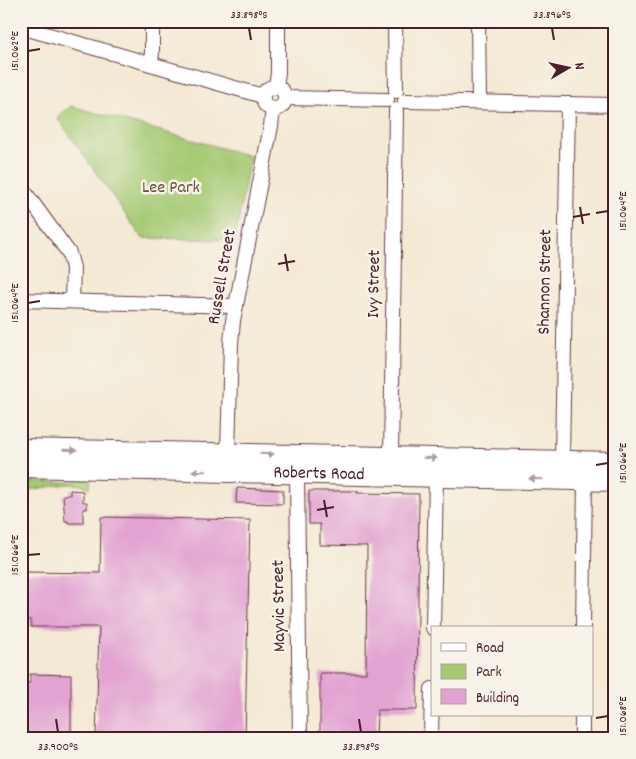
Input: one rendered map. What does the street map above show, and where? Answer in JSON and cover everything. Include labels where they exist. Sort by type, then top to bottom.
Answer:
[{"type":"highway","name":"Roberts Road","points":[[21,448],[615,462]]},
{"type":"highway","name":"Roberts Road","points":[[21,467],[615,481]]},
{"type":"street","points":[[151,64],[152,21]]},
{"type":"street","points":[[276,87],[278,72],[278,21]]},
{"type":"street","name":"Ivy Street","points":[[391,457],[396,101],[395,21]]},
{"type":"street","points":[[478,21],[479,102]]},
{"type":"street","points":[[21,27],[263,96]]},
{"type":"street","points":[[276,87],[282,90],[285,98],[281,106],[273,109],[265,104],[263,96],[268,88],[276,87]]},
{"type":"street","points":[[285,98],[615,105]]},
{"type":"street","name":"Shannon Street","points":[[562,461],[568,104]]},
{"type":"street","name":"Russell Street","points":[[228,453],[230,343],[273,109]]},
{"type":"street","points":[[21,186],[69,253],[73,268],[72,301]]},
{"type":"street","points":[[21,300],[236,306]]},
{"type":"street","name":"Mayvic Street","points":[[297,473],[300,738]]},
{"type":"street","points":[[433,626],[436,477]]},
{"type":"street","points":[[583,626],[585,480]]},
{"type":"street","points":[[431,716],[431,738]]},
{"type":"street","points":[[582,716],[582,738]]},
{"type":"green space","name":"Lee Park","points":[[71,106],[250,156],[235,240],[142,238],[57,117]]},
{"type":"green space","points":[[82,478],[91,478],[90,488],[75,484],[21,490],[21,481],[70,482]]},
{"type":"building","points":[[237,488],[283,490],[283,504],[236,503]]},
{"type":"building","points":[[70,490],[83,491],[83,502],[87,502],[87,509],[83,509],[83,523],[68,523],[68,521],[65,521],[63,495],[70,495]]},
{"type":"building","points":[[309,491],[419,494],[417,710],[377,710],[376,738],[320,738],[320,673],[366,673],[367,546],[320,545],[320,524],[309,524]]},
{"type":"building","points":[[101,517],[250,520],[245,738],[96,738],[99,627],[31,627],[31,620],[21,620],[21,572],[100,573]]},
{"type":"building","points":[[30,674],[71,675],[71,738],[21,738],[21,683],[30,683]]}]
